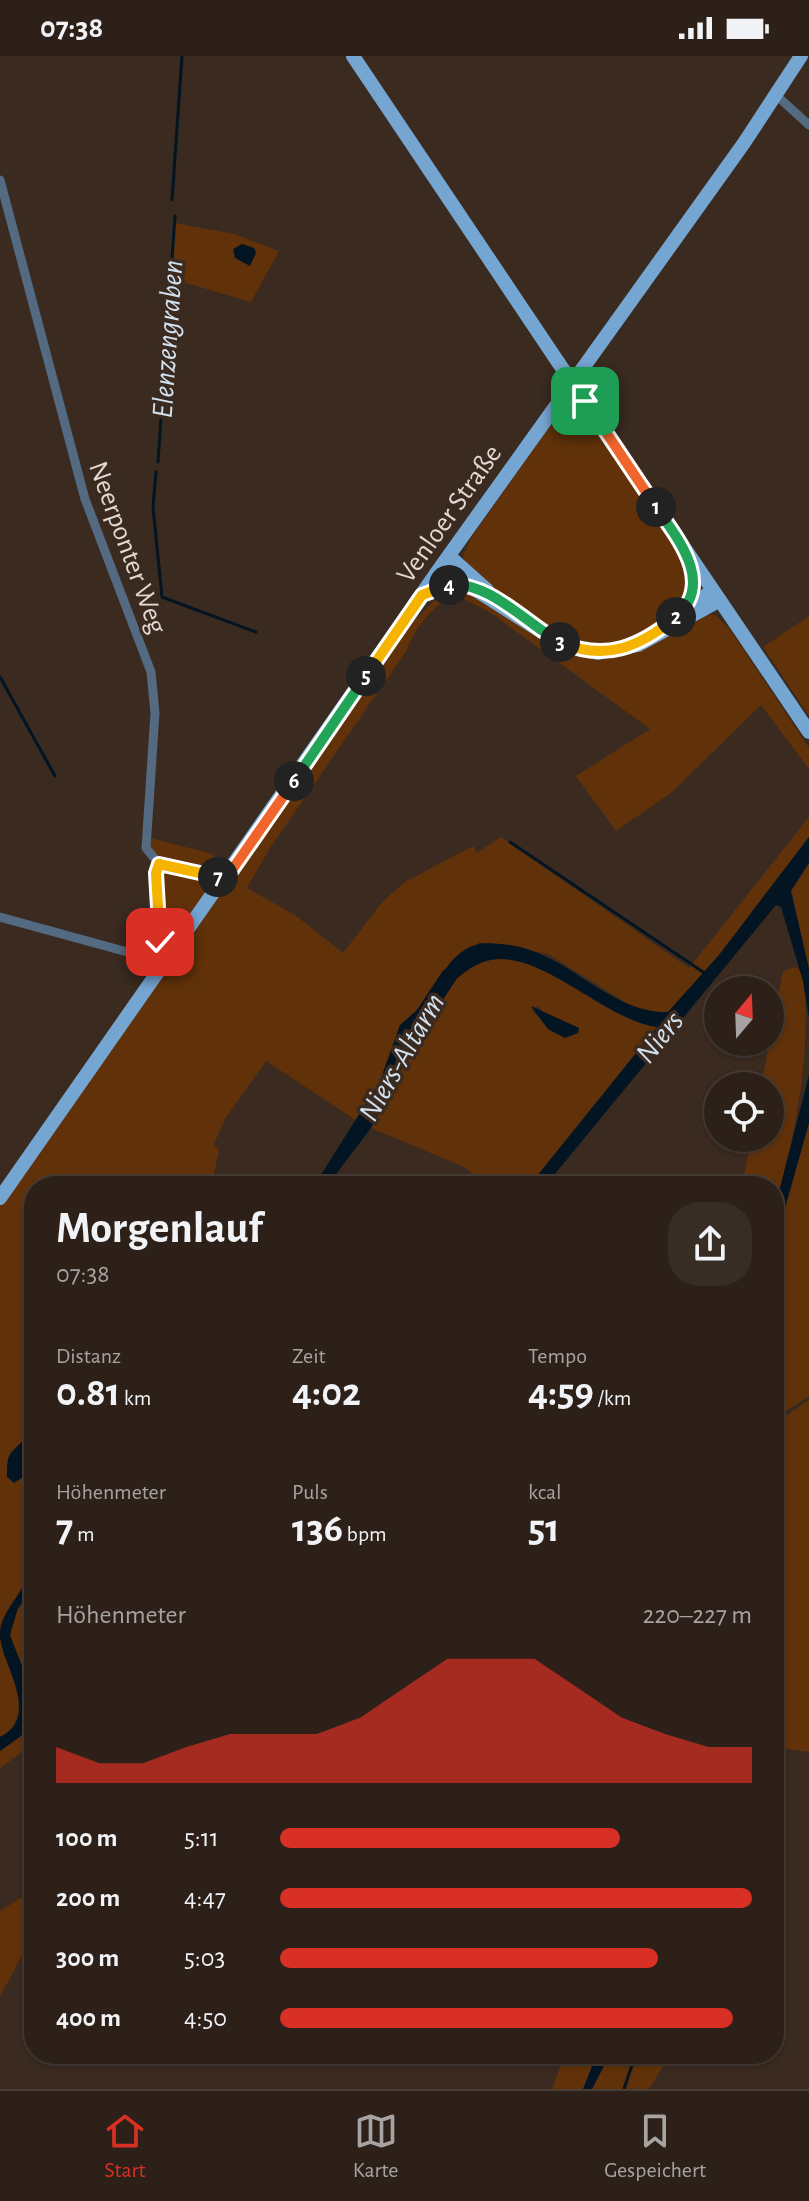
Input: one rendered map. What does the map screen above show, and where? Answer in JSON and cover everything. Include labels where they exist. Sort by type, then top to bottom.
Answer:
[{"type":"main road","points":[[353,56],[809,732]]},
{"type":"main road","name":"Venloer Straße","points":[[0,1198],[801,56]]},
{"type":"main road","points":[[688,554],[694,584],[688,607]]},
{"type":"main road","points":[[445,562],[463,584],[499,602]]},
{"type":"main road","points":[[445,562],[558,642],[584,651],[626,649],[650,638],[716,595]]},
{"type":"main road","points":[[422,595],[463,584]]},
{"type":"main road","points":[[650,638],[688,607],[716,595]]},
{"type":"street","points":[[776,95],[809,125]]},
{"type":"street","name":"Neerponter Weg","points":[[0,180],[85,499],[151,672],[155,713],[146,848],[159,864]]},
{"type":"street","points":[[0,917],[142,956],[160,942],[156,873],[159,864],[225,880]]},
{"type":"shaded area","points":[[174,223],[234,234],[279,251],[251,302],[169,278]]},
{"type":"shaded area","points":[[572,395],[657,519],[685,567],[689,582],[684,599],[663,621],[640,636],[615,645],[582,643],[542,624],[482,582],[463,556],[471,538]]},
{"type":"shaded area","points":[[462,590],[549,641],[594,656],[613,656],[653,643],[704,615],[715,615],[729,628],[809,748],[809,769],[761,705],[671,793],[616,831],[576,776],[650,729],[491,613],[458,596],[449,599],[433,609],[420,625],[407,650],[270,848],[247,888],[295,915],[343,953],[383,901],[405,882],[473,846],[477,853],[501,837],[689,968],[809,817],[809,837],[719,955],[668,1012],[649,1012],[631,1006],[548,954],[479,942],[430,990],[439,995],[477,965],[504,959],[547,972],[614,1012],[657,1027],[537,1176],[476,1176],[464,1167],[371,1128],[418,1035],[435,1014],[400,1025],[380,1081],[357,1121],[266,1061],[225,1119],[214,1144],[219,1151],[213,1176],[24,1176],[24,1583],[0,1627],[0,1198],[180,946],[161,917],[159,864],[146,848],[146,837],[213,854],[225,880],[402,625],[407,628],[443,592]],"holes":[[[537,1006],[548,1016],[579,1028],[559,1035],[548,1029],[532,1010]]]},
{"type":"shaded area","points":[[809,616],[809,716],[763,647]]},
{"type":"shaded area","points":[[809,863],[809,969],[791,890]]},
{"type":"shaded area","points":[[796,967],[805,994],[805,1049],[794,1130],[783,1176],[744,1176],[748,1152],[784,1152],[784,1072],[764,1072],[767,1056],[784,1056],[783,971]]},
{"type":"shaded area","points":[[809,1123],[809,1396],[784,1412],[784,1212]]},
{"type":"shaded area","points":[[809,1400],[809,1752],[784,1748],[784,1417]]},
{"type":"shaded area","points":[[24,1602],[24,1671],[12,1644],[10,1633],[14,1617]]},
{"type":"shaded area","points":[[0,1639],[16,1689],[18,1711],[10,1730],[0,1737]]},
{"type":"shaded area","points":[[24,1730],[24,1750],[0,1768],[0,1751]]},
{"type":"shaded area","points":[[24,1896],[24,1948],[0,1996],[0,1911]]},
{"type":"shaded area","points":[[561,2064],[593,2064],[583,2089],[552,2089]]},
{"type":"shaded area","points":[[605,2064],[665,2064],[649,2089],[592,2089]]},
{"type":"water","points":[[242,244],[254,248],[256,253],[250,266],[235,258],[233,249]]},
{"type":"water","name":"Niers","points":[[809,837],[809,863],[791,891],[809,969],[809,1018],[803,981],[781,907],[776,905],[718,976],[704,976],[704,993],[553,1176],[537,1176],[657,1027],[614,1011],[546,972],[503,959],[483,962],[471,968],[439,995],[430,991],[450,963],[466,949],[479,944],[501,944],[546,956],[625,1002],[646,1010],[668,1012],[719,955]]},
{"type":"water","points":[[426,1002],[434,1007],[435,1014],[418,1035],[371,1128],[335,1176],[320,1176],[380,1081],[400,1025]]},
{"type":"water","points":[[531,1006],[579,1028],[578,1033],[565,1038],[548,1029]]},
{"type":"water","points":[[809,1075],[809,1123],[784,1212],[783,1176]]},
{"type":"water","points":[[24,1439],[24,1474],[14,1483],[7,1477],[9,1457]]},
{"type":"water","points":[[24,1584],[24,1600],[18,1608],[10,1635],[24,1671],[24,1730],[0,1751],[0,1737],[12,1728],[18,1716],[19,1703],[2,1647],[1,1626]]},
{"type":"water","points":[[593,2064],[605,2064],[592,2089],[583,2089]]},
{"type":"waterway","name":"Elenzengraben","points":[[172,200],[182,56]]},
{"type":"waterway","name":"Elenzengraben","points":[[158,462],[175,216]]},
{"type":"waterway","name":"Elenzengraben","points":[[156,472],[153,507],[162,597],[256,632]]},
{"type":"waterway","points":[[0,677],[55,776]]},
{"type":"waterway","points":[[510,842],[706,974]]},
{"type":"waterway","name":"Niers-Altarm","points":[[418,1023],[449,976]]},
{"type":"waterway","points":[[624,2089],[632,2064]]},
{"type":"route","points":[[160,942],[161,917],[156,873],[159,864],[225,880],[422,595],[446,586],[463,584],[499,602],[558,642],[598,653],[638,645],[688,607],[694,584],[688,554],[585,401]]}]
